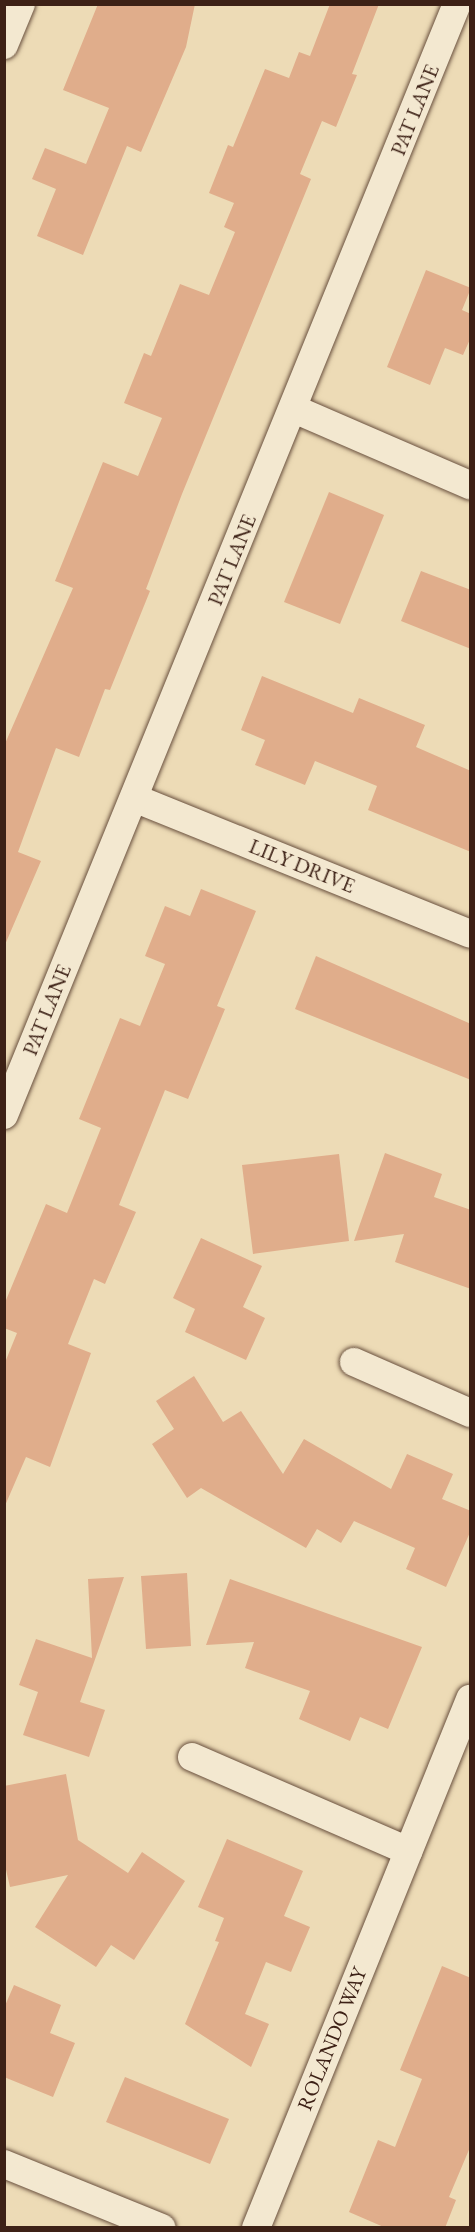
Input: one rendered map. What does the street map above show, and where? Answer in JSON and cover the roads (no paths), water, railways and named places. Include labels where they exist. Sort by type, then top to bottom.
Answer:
[{"type":"street","points":[[4,45],[21,4]]},
{"type":"street","name":"PAT LANE","points":[[4,1115],[294,409],[459,20]]},
{"type":"street","points":[[294,409],[471,484]]},
{"type":"street","name":"LILY DRIVE","points":[[134,798],[471,933]]},
{"type":"street","points":[[354,1362],[471,1413]]},
{"type":"street","name":"ROLANDO WAY","points":[[256,2228],[471,1699]]},
{"type":"street","points":[[192,1757],[408,1851]]},
{"type":"street","points":[[4,2164],[162,2228]]}]
